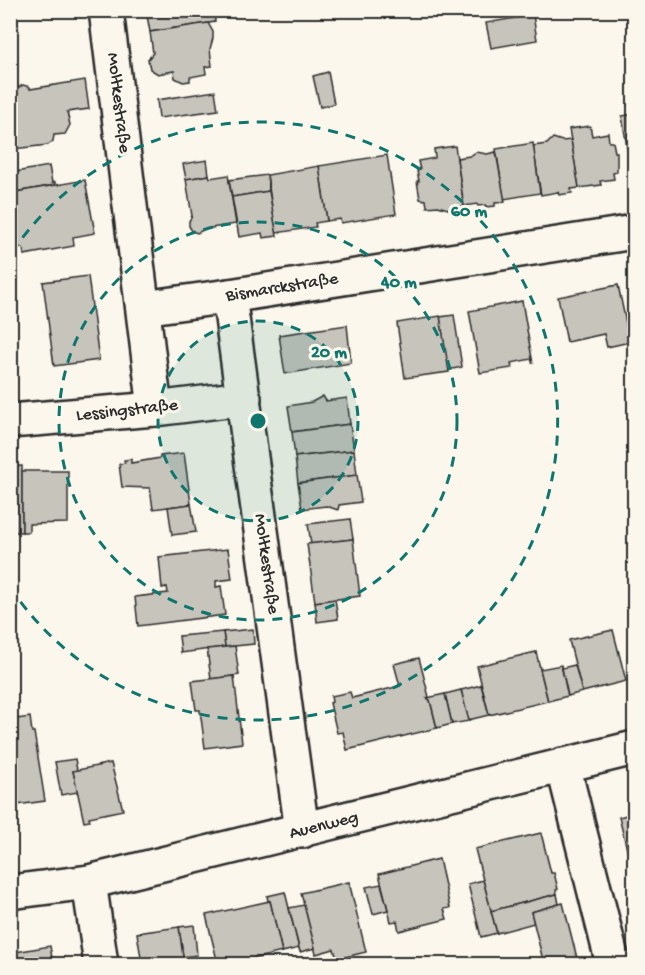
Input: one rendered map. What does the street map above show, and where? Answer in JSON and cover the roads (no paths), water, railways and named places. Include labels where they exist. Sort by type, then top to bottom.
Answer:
[{"type":"street","name":"Moltkestraße","points":[[106,10],[155,409]]},
{"type":"street","name":"Bismarckstraße","points":[[143,308],[634,232]]},
{"type":"street","name":"Moltkestraße","points":[[230,296],[302,831]]},
{"type":"street","name":"Lessingstraße","points":[[10,421],[155,409],[244,398]]},
{"type":"street","name":"Auenweg","points":[[10,892],[89,882],[634,748]]},
{"type":"street","points":[[563,765],[613,964]]},
{"type":"street","points":[[89,882],[101,964]]}]
